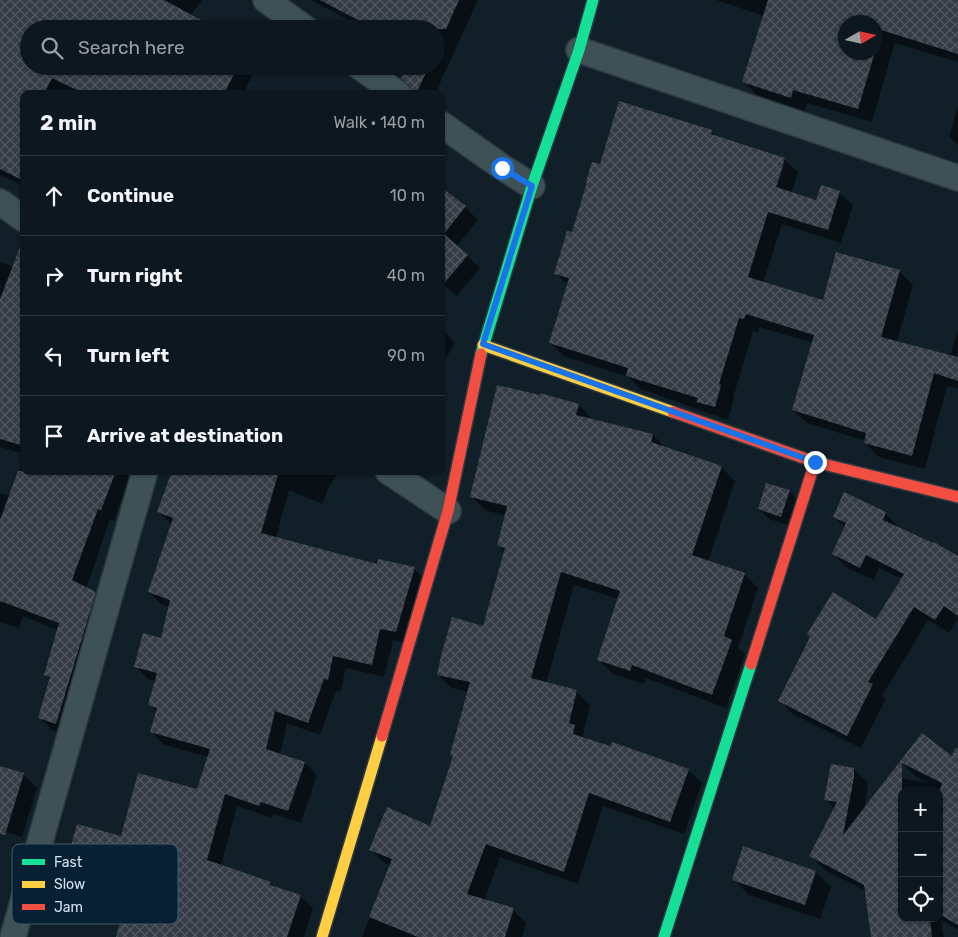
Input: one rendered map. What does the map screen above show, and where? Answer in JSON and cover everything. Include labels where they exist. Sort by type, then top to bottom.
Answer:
[{"type":"street","points":[[266,0],[294,20]]},
{"type":"street","points":[[322,937],[448,511],[483,344],[532,186],[580,50],[593,0]]},
{"type":"street","points":[[580,50],[958,178]]},
{"type":"street","points":[[372,75],[392,90]]},
{"type":"street","points":[[445,127],[502,168],[532,186]]},
{"type":"street","points":[[0,202],[20,216]]},
{"type":"street","points":[[483,344],[815,462],[958,498]]},
{"type":"street","points":[[664,937],[815,462]]},
{"type":"street","points":[[39,844],[144,475]]},
{"type":"street","points":[[394,475],[448,511]]},
{"type":"street","points":[[13,937],[17,924]]},
{"type":"building","points":[[0,0],[164,0],[201,20],[20,20],[20,75],[234,75],[226,90],[77,90],[52,78],[46,90],[20,90],[20,179],[0,169]]},
{"type":"building","points":[[320,0],[459,0],[446,29],[445,20],[358,20]]},
{"type":"building","points":[[768,0],[958,0],[958,54],[883,31],[883,15],[838,15],[838,60],[873,60],[858,109],[793,90],[791,98],[742,82]]},
{"type":"building","points":[[402,75],[425,75],[418,90],[411,90],[401,78]]},
{"type":"building","points":[[619,101],[712,130],[711,134],[785,158],[776,187],[816,200],[821,185],[840,191],[828,230],[768,212],[748,277],[823,300],[836,252],[900,270],[881,337],[958,357],[958,381],[934,373],[912,456],[864,443],[866,433],[792,410],[814,335],[746,314],[744,319],[739,318],[719,384],[721,385],[715,407],[696,402],[698,398],[626,376],[628,368],[549,343],[569,278],[554,274],[567,231],[572,232],[592,162],[600,164]]},
{"type":"building","points":[[445,190],[466,206],[445,233]]},
{"type":"building","points":[[445,235],[468,255],[445,282]]},
{"type":"building","points":[[20,247],[20,445],[0,439],[0,299]]},
{"type":"building","points":[[497,385],[540,395],[540,393],[579,404],[576,415],[653,434],[651,442],[722,466],[692,555],[745,573],[724,636],[732,640],[712,695],[632,665],[630,671],[597,660],[620,591],[561,572],[531,678],[577,690],[569,723],[575,725],[573,734],[610,746],[612,742],[689,769],[670,822],[589,793],[564,872],[486,844],[467,894],[514,908],[505,937],[418,937],[369,917],[392,859],[369,850],[387,807],[430,826],[453,756],[450,755],[470,682],[437,675],[441,656],[452,617],[483,626],[505,548],[497,546],[507,506],[470,497]]},
{"type":"building","points":[[18,471],[20,471],[20,475],[114,475],[101,510],[98,509],[72,580],[96,592],[56,724],[38,718],[50,677],[44,675],[59,623],[0,601],[0,520]]},
{"type":"building","points":[[171,475],[278,475],[261,533],[377,564],[378,559],[415,567],[396,632],[380,629],[372,665],[333,656],[328,680],[324,679],[308,723],[275,711],[266,749],[305,762],[288,811],[261,802],[259,806],[225,794],[207,860],[271,882],[270,885],[301,895],[287,937],[116,937],[120,924],[178,924],[178,844],[72,844],[77,824],[121,836],[138,773],[197,789],[210,749],[150,732],[157,708],[148,705],[157,673],[134,667],[143,633],[161,638],[170,600],[148,592],[173,518],[157,512]]},
{"type":"building","points":[[766,483],[790,490],[781,517],[758,509]]},
{"type":"building","points":[[844,492],[886,512],[883,520],[934,542],[958,556],[958,616],[944,606],[935,620],[914,607],[868,682],[873,684],[847,736],[778,701],[810,637],[807,634],[833,592],[876,619],[904,574],[866,555],[860,568],[832,554],[846,523],[833,517]]},
{"type":"building","points":[[922,733],[952,756],[955,748],[958,748],[958,925],[943,916],[942,783],[902,763],[902,787],[898,787],[898,922],[930,922],[932,937],[871,937],[864,885],[809,856],[837,802],[824,800],[831,764],[854,768],[843,835]]},
{"type":"building","points":[[0,766],[24,773],[5,835],[0,834]]},
{"type":"building","points":[[743,846],[816,871],[805,905],[732,880]]},
{"type":"traffic: fast","points":[[481,354],[532,186],[579,50],[593,0]]},
{"type":"traffic: fast","points":[[664,937],[751,664]]},
{"type":"traffic: slow","points":[[483,345],[673,412]]},
{"type":"traffic: slow","points":[[322,937],[382,736]]},
{"type":"traffic: jam","points":[[382,736],[448,511],[481,354]]},
{"type":"traffic: jam","points":[[673,412],[815,462],[958,497]]},
{"type":"traffic: jam","points":[[751,664],[815,462]]},
{"type":"route","points":[[502,168],[532,186],[483,344],[815,462]]}]
